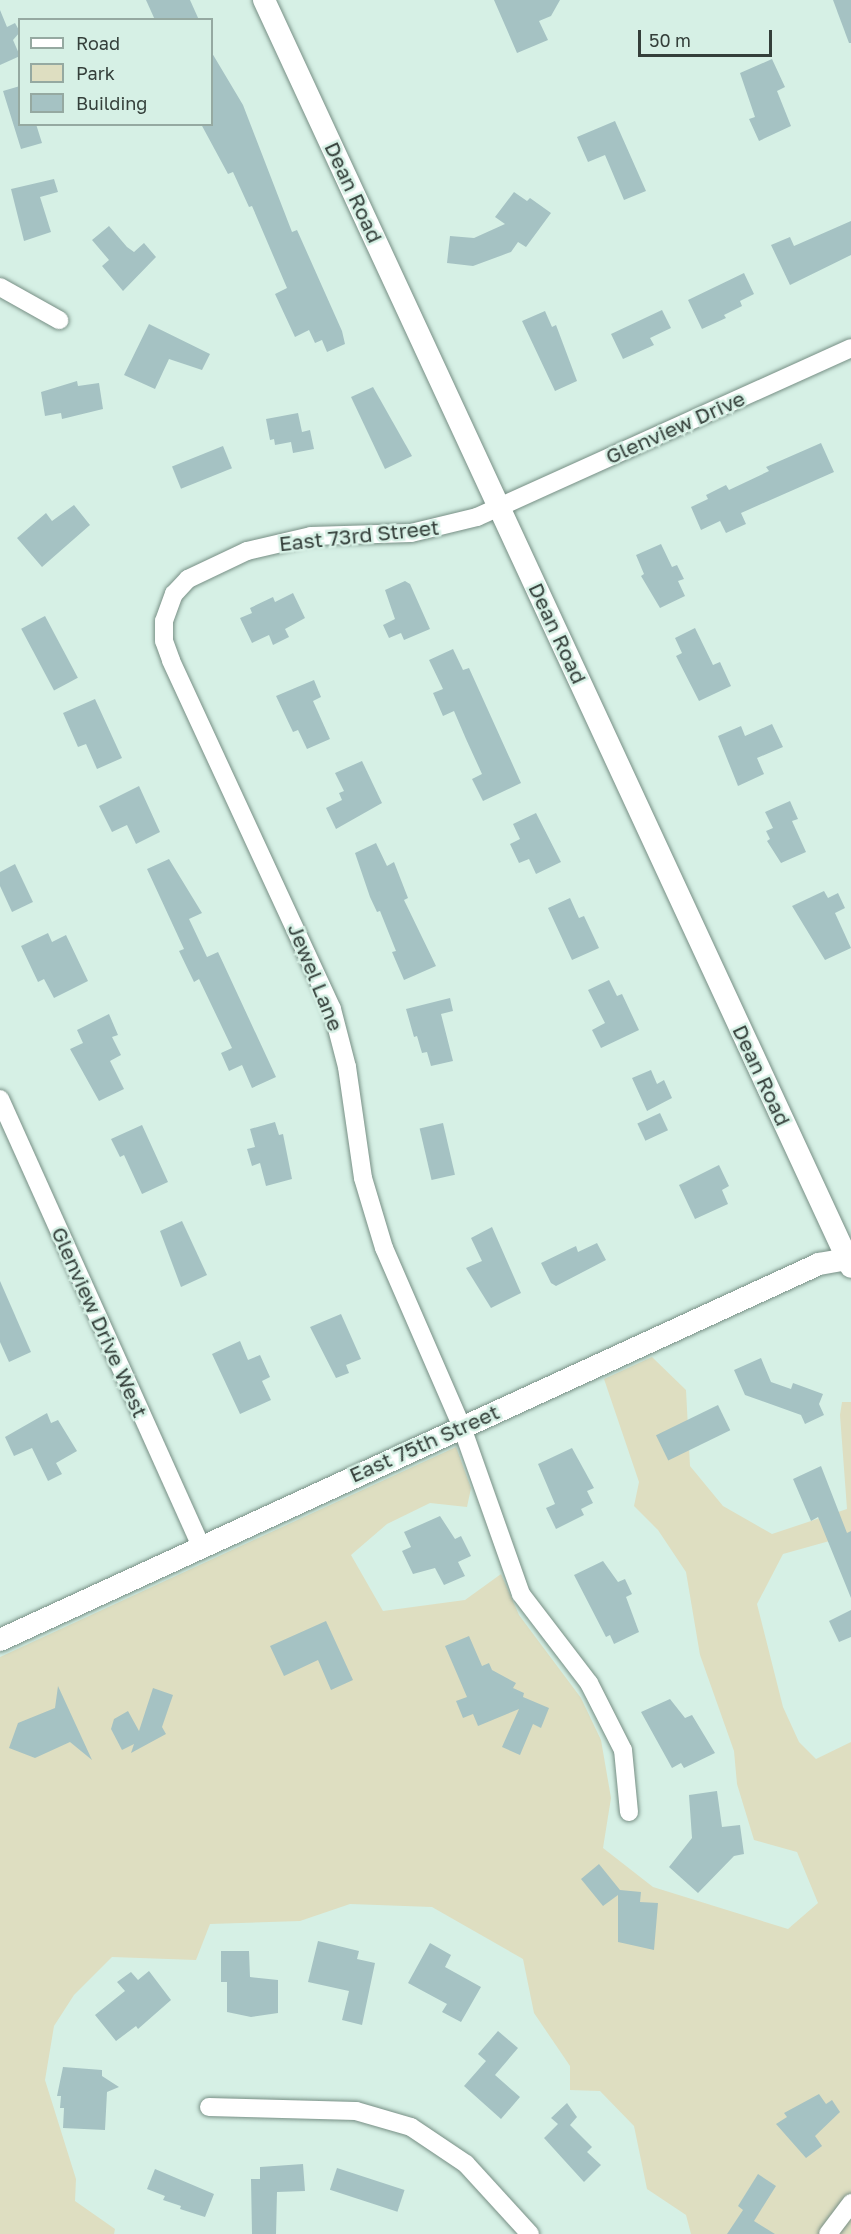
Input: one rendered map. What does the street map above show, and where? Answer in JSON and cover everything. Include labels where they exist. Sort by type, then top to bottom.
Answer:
[{"type":"street","name":"Dean Road","points":[[264,0],[850,1261]]},
{"type":"street","points":[[0,287],[59,320]]},
{"type":"street","name":"Glenview Drive","points":[[500,506],[851,348]]},
{"type":"street","name":"East 73rd Street","points":[[167,609],[188,579],[247,551],[311,536],[411,533],[453,525],[500,506]]},
{"type":"street","name":"Jewel Lane","points":[[167,609],[163,633],[171,660],[332,1009],[347,1067],[360,1161],[373,1217],[461,1425],[521,1594],[589,1683],[623,1750],[629,1812]]},
{"type":"street","name":"Glenview Drive West","points":[[0,1099],[200,1545]]},
{"type":"street","name":"East 75th Street","points":[[0,1640],[461,1425],[819,1264],[850,1261]]},
{"type":"street","points":[[210,2107],[356,2111],[411,2127],[466,2164],[530,2234]]},
{"type":"street","points":[[828,2234],[851,2203]]},
{"type":"green space","points":[[652,1357],[686,1390],[690,1466],[723,1506],[772,1534],[847,1509],[840,1415],[842,1402],[851,1402],[851,1535],[783,1554],[757,1604],[783,1707],[799,1742],[816,1759],[851,1742],[851,2234],[691,2234],[686,2215],[647,2189],[634,2126],[600,2091],[570,2090],[570,2066],[534,2013],[523,1959],[432,1907],[350,1904],[300,1921],[210,1924],[196,1960],[112,1957],[74,1995],[54,2026],[45,2080],[76,2179],[75,2201],[115,2229],[114,2234],[0,2234],[0,1657],[456,1447],[471,1488],[467,1507],[430,1503],[387,1524],[351,1555],[383,1611],[465,1600],[501,1574],[519,1615],[581,1698],[601,1740],[611,1798],[603,1848],[653,1887],[788,1929],[818,1903],[797,1852],[754,1840],[737,1784],[734,1751],[700,1655],[686,1572],[658,1530],[634,1506],[639,1482],[604,1379]]},
{"type":"building","points":[[146,0],[190,0],[198,18],[154,18]]},
{"type":"building","points":[[494,0],[560,0],[551,16],[539,21],[548,40],[517,53]]},
{"type":"building","points":[[833,0],[851,0],[851,43],[849,43]]},
{"type":"building","points":[[0,10],[7,27],[15,23],[18,28],[18,34],[13,40],[18,57],[0,65]]},
{"type":"building","points":[[213,55],[243,105],[292,232],[297,230],[342,331],[345,344],[327,352],[322,340],[315,343],[309,330],[295,337],[275,294],[287,288],[252,206],[249,207],[233,172],[228,174],[202,126],[213,126]]},
{"type":"building","points":[[772,59],[785,87],[777,91],[791,126],[759,141],[749,119],[755,117],[740,73]]},
{"type":"building","points":[[18,87],[18,126],[37,126],[42,143],[21,149],[3,91]]},
{"type":"building","points":[[615,121],[646,191],[624,200],[605,155],[588,162],[577,137]]},
{"type":"building","points":[[54,179],[58,192],[40,197],[51,232],[24,241],[11,189]]},
{"type":"building","points":[[514,192],[527,201],[530,198],[551,213],[526,247],[518,242],[511,252],[473,266],[447,263],[450,236],[474,238],[505,224],[495,217]]},
{"type":"building","points":[[851,221],[851,255],[790,285],[771,245],[790,237],[794,246]]},
{"type":"building","points":[[109,226],[134,252],[144,243],[156,257],[123,291],[102,266],[109,260],[92,240]]},
{"type":"building","points":[[744,273],[754,294],[740,301],[742,306],[724,315],[726,318],[702,329],[688,300]]},
{"type":"building","points":[[662,310],[671,328],[650,338],[654,345],[623,359],[611,334]]},
{"type":"building","points":[[545,311],[552,327],[556,325],[577,381],[555,391],[522,321]]},
{"type":"building","points":[[149,324],[210,354],[202,370],[169,359],[155,389],[124,375]]},
{"type":"building","points":[[77,381],[78,386],[99,383],[103,409],[62,419],[61,413],[45,416],[41,392]]},
{"type":"building","points":[[373,387],[412,456],[385,469],[351,397]]},
{"type":"building","points":[[298,413],[302,432],[310,430],[314,449],[293,453],[291,442],[275,445],[274,439],[270,440],[266,419]]},
{"type":"building","points":[[821,443],[834,472],[741,513],[746,524],[726,533],[720,521],[701,530],[691,507],[708,499],[706,495],[726,485],[729,490],[769,471],[766,467]]},
{"type":"building","points":[[223,446],[232,468],[181,489],[172,467]]},
{"type":"building","points":[[74,505],[90,525],[42,567],[17,538],[46,513],[52,521]]},
{"type":"building","points":[[661,544],[672,567],[677,565],[684,579],[678,581],[685,596],[660,608],[641,576],[644,574],[636,555]]},
{"type":"building","points":[[405,581],[410,584],[430,629],[404,640],[401,633],[389,638],[383,625],[395,619],[385,590]]},
{"type":"building","points":[[293,593],[305,618],[285,629],[289,637],[273,645],[269,635],[252,643],[240,618],[252,613],[250,608],[273,597],[275,602]]},
{"type":"building","points":[[45,616],[78,678],[54,690],[21,629]]},
{"type":"building","points":[[695,628],[713,665],[720,662],[731,686],[699,701],[676,656],[682,653],[675,638]]},
{"type":"building","points":[[453,649],[463,670],[469,668],[521,783],[483,801],[472,779],[482,774],[454,711],[443,716],[433,693],[443,689],[429,660]]},
{"type":"building","points":[[314,680],[321,697],[313,701],[330,739],[307,749],[298,730],[293,732],[276,696]]},
{"type":"building","points":[[95,699],[122,758],[97,769],[86,744],[78,747],[63,713]]},
{"type":"building","points":[[772,724],[783,747],[757,758],[764,774],[738,786],[718,736],[741,726],[745,736]]},
{"type":"building","points":[[362,761],[382,803],[336,829],[326,808],[342,800],[339,793],[344,791],[335,773]]},
{"type":"building","points":[[139,786],[160,832],[136,844],[127,825],[112,832],[99,806]]},
{"type":"building","points":[[790,801],[798,819],[792,821],[806,852],[781,863],[767,841],[770,839],[766,831],[773,828],[765,812]]},
{"type":"building","points":[[536,813],[561,862],[536,874],[529,859],[519,863],[510,844],[520,839],[513,824]]},
{"type":"building","points":[[376,843],[387,866],[394,862],[408,898],[404,900],[436,966],[404,980],[392,952],[396,951],[380,911],[377,912],[370,897],[355,853]]},
{"type":"building","points":[[169,859],[202,913],[189,919],[207,957],[218,952],[276,1077],[252,1088],[242,1065],[229,1071],[221,1053],[232,1048],[199,979],[194,982],[179,951],[184,949],[147,869]]},
{"type":"building","points":[[15,864],[33,902],[12,912],[0,886],[0,872]]},
{"type":"building","points":[[824,891],[828,898],[838,893],[845,908],[835,913],[851,948],[825,960],[792,906]]},
{"type":"building","points":[[570,898],[579,918],[584,916],[599,948],[572,960],[548,908]]},
{"type":"building","points":[[48,933],[52,942],[66,935],[88,981],[54,998],[44,979],[38,982],[21,946]]},
{"type":"building","points":[[609,980],[617,996],[622,994],[639,1030],[601,1048],[592,1030],[605,1023],[588,990]]},
{"type":"building","points":[[450,998],[453,1011],[441,1014],[453,1061],[431,1066],[427,1052],[422,1053],[417,1036],[414,1037],[406,1009]]},
{"type":"building","points":[[109,1014],[118,1035],[112,1037],[121,1055],[110,1061],[124,1089],[99,1101],[70,1049],[83,1043],[77,1030]]},
{"type":"building","points":[[651,1070],[657,1084],[664,1080],[672,1098],[647,1111],[632,1078]]},
{"type":"building","points":[[660,1113],[668,1130],[645,1141],[637,1124]]},
{"type":"building","points":[[275,1122],[279,1135],[283,1134],[292,1179],[266,1186],[260,1163],[252,1166],[247,1149],[255,1147],[250,1129]]},
{"type":"building","points":[[443,1123],[455,1175],[432,1180],[420,1128]]},
{"type":"building","points":[[142,1125],[168,1182],[142,1194],[124,1155],[120,1157],[111,1139]]},
{"type":"building","points":[[719,1165],[729,1186],[722,1190],[728,1204],[695,1219],[679,1185]]},
{"type":"building","points":[[182,1221],[207,1275],[181,1287],[160,1231]]},
{"type":"building","points":[[492,1227],[521,1293],[491,1308],[466,1268],[482,1261],[471,1238]]},
{"type":"building","points":[[597,1243],[606,1260],[556,1286],[551,1283],[541,1263],[576,1246],[578,1252]]},
{"type":"building","points":[[0,1281],[31,1352],[9,1362],[0,1342]]},
{"type":"building","points":[[341,1314],[361,1359],[346,1365],[349,1373],[336,1378],[310,1327]]},
{"type":"building","points":[[240,1341],[248,1360],[260,1355],[270,1377],[262,1381],[271,1400],[240,1414],[212,1354]]},
{"type":"building","points":[[761,1358],[771,1382],[791,1389],[793,1383],[823,1394],[819,1404],[824,1415],[805,1424],[801,1415],[745,1395],[734,1370]]},
{"type":"building","points":[[718,1405],[730,1430],[668,1460],[656,1435]]},
{"type":"building","points":[[47,1413],[51,1423],[58,1420],[77,1451],[56,1463],[62,1474],[48,1481],[32,1448],[14,1456],[5,1437]]},
{"type":"building","points":[[572,1448],[594,1488],[587,1491],[593,1503],[581,1509],[584,1515],[556,1529],[546,1508],[555,1504],[538,1464]]},
{"type":"building","points":[[821,1466],[847,1533],[851,1531],[851,1598],[818,1517],[811,1521],[793,1479]]},
{"type":"building","points":[[440,1516],[455,1539],[461,1536],[471,1556],[458,1562],[465,1576],[444,1585],[435,1568],[413,1574],[402,1551],[411,1547],[404,1532]]},
{"type":"building","points":[[603,1561],[618,1582],[625,1579],[632,1594],[626,1597],[639,1632],[614,1644],[610,1635],[606,1637],[574,1575]]},
{"type":"building","points":[[851,1610],[851,1637],[839,1642],[829,1621]]},
{"type":"building","points":[[326,1621],[353,1680],[331,1690],[318,1660],[284,1676],[270,1646]]},
{"type":"building","points":[[469,1636],[482,1666],[489,1663],[492,1670],[516,1683],[513,1688],[524,1693],[523,1697],[549,1708],[541,1728],[533,1724],[520,1755],[502,1747],[519,1709],[478,1726],[473,1714],[463,1718],[456,1701],[467,1697],[445,1646]]},
{"type":"building","points":[[58,1686],[92,1760],[70,1742],[35,1758],[9,1748],[18,1723],[55,1708]]},
{"type":"building","points":[[153,1688],[173,1695],[162,1727],[166,1734],[131,1753],[134,1744],[122,1750],[111,1729],[114,1719],[128,1711],[139,1731]]},
{"type":"building","points":[[670,1699],[685,1718],[692,1715],[715,1753],[684,1768],[681,1763],[672,1768],[641,1712]]},
{"type":"building","points":[[717,1791],[722,1827],[740,1825],[744,1854],[734,1856],[698,1893],[669,1867],[692,1838],[689,1795]]},
{"type":"building","points":[[599,1864],[620,1890],[641,1892],[640,1902],[658,1903],[654,1950],[618,1942],[618,1895],[603,1906],[581,1879]]},
{"type":"building","points":[[318,1941],[359,1951],[357,1959],[375,1963],[362,2025],[342,2020],[349,1991],[308,1982]]},
{"type":"building","points":[[430,1943],[451,1955],[445,1967],[481,1987],[461,2022],[442,2012],[447,2004],[408,1983]]},
{"type":"building","points":[[221,1951],[249,1951],[250,1977],[278,1980],[278,2013],[251,2017],[227,2012],[227,1982],[221,1982]]},
{"type":"building","points":[[149,1971],[171,2000],[138,2029],[136,2026],[116,2041],[95,2015],[125,1991],[117,1982],[131,1972],[138,1980]]},
{"type":"building","points":[[498,2031],[518,2048],[495,2075],[520,2097],[501,2119],[464,2086],[486,2061],[478,2054]]},
{"type":"building","points":[[63,2067],[102,2070],[102,2076],[119,2087],[107,2092],[105,2130],[63,2128],[64,2108],[60,2108],[61,2096],[57,2096]]},
{"type":"building","points":[[819,2094],[826,2104],[832,2100],[840,2112],[815,2136],[822,2146],[806,2158],[776,2124],[787,2117],[784,2113]]},
{"type":"building","points":[[567,2103],[577,2117],[570,2125],[592,2147],[587,2152],[601,2165],[584,2182],[544,2138],[558,2124],[551,2118]]},
{"type":"building","points":[[303,2164],[305,2191],[277,2192],[276,2234],[252,2234],[251,2179],[260,2179],[260,2167]]},
{"type":"building","points":[[337,2168],[405,2190],[397,2212],[330,2190]]},
{"type":"building","points":[[155,2169],[214,2194],[205,2217],[180,2209],[181,2206],[163,2200],[165,2196],[147,2189]]},
{"type":"building","points":[[758,2174],[776,2186],[754,2221],[775,2234],[727,2234],[743,2210],[738,2206]]}]
